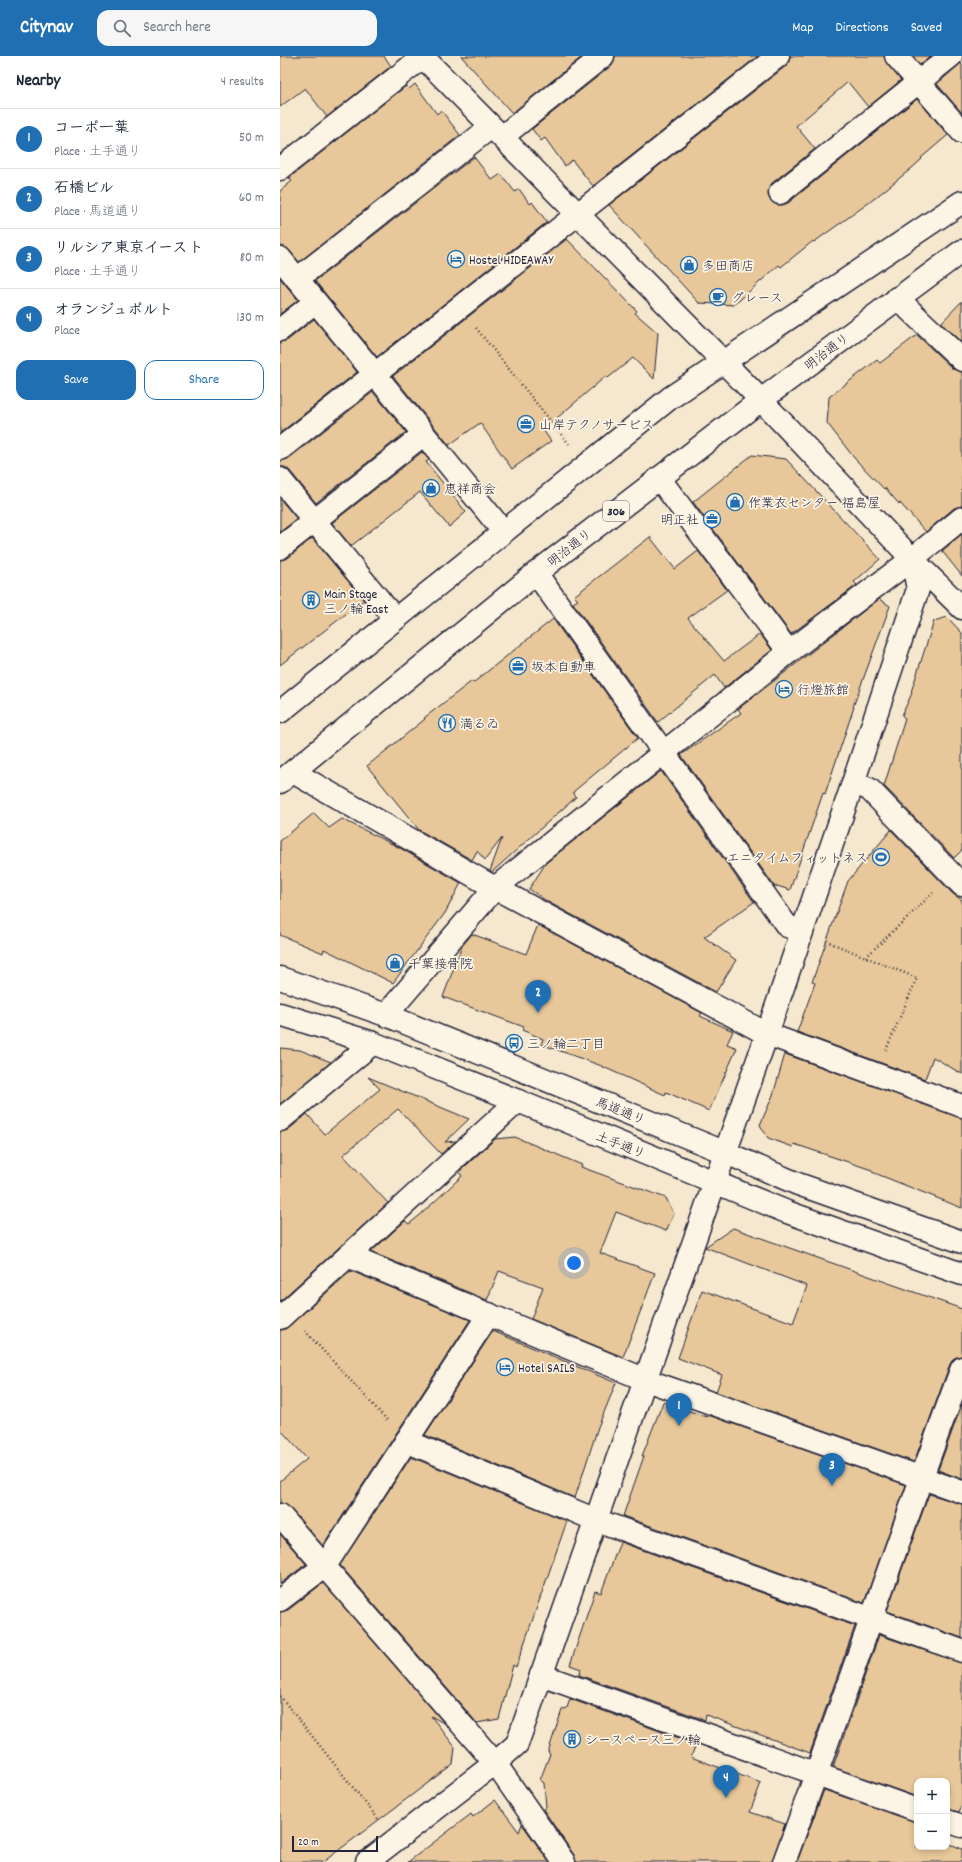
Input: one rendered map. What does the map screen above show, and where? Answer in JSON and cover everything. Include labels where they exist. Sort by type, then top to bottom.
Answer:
[{"type":"street","points":[[280,169],[423,56],[724,362],[912,559],[962,608]]},
{"type":"street","points":[[297,279],[603,56]]},
{"type":"street","points":[[280,449],[778,56]]},
{"type":"street","points":[[896,56],[962,132]]},
{"type":"street","points":[[780,193],[951,56]]},
{"type":"street","points":[[280,712],[670,398],[962,202]]},
{"type":"street","name":"明治通り","points":[[286,777],[536,572],[761,400],[962,251]]},
{"type":"street","points":[[280,258],[504,531]]},
{"type":"street","points":[[897,298],[962,360]]},
{"type":"street","points":[[280,330],[315,302]]},
{"type":"street","points":[[280,548],[424,434]]},
{"type":"street","points":[[659,478],[789,652]]},
{"type":"street","points":[[280,479],[395,619]]},
{"type":"street","points":[[386,1015],[496,888],[789,652],[912,559],[962,518]]},
{"type":"street","points":[[367,1862],[495,1763],[516,1744],[646,1380],[853,783],[918,589],[912,559]]},
{"type":"street","points":[[536,572],[663,753],[788,926],[802,931]]},
{"type":"street","points":[[286,777],[496,888],[766,1034],[962,1106]]},
{"type":"street","points":[[853,783],[869,789],[959,875]]},
{"type":"street","name":"馬道通り","points":[[280,978],[386,1015],[724,1152],[798,1184],[962,1242]]},
{"type":"street","name":"土手通り","points":[[280,1014],[373,1044],[518,1101],[787,1212],[962,1274]]},
{"type":"street","points":[[280,1120],[373,1044]]},
{"type":"street","points":[[283,1315],[518,1101]]},
{"type":"street","points":[[348,1256],[646,1380],[962,1492]]},
{"type":"street","points":[[280,1600],[325,1566],[489,1314]]},
{"type":"street","points":[[784,1862],[817,1775],[921,1477],[962,1368]]},
{"type":"street","points":[[406,1441],[596,1520],[871,1617],[962,1651]]},
{"type":"street","points":[[280,1515],[495,1763],[564,1862]]},
{"type":"street","points":[[541,1675],[914,1809]]},
{"type":"street","points":[[950,1822],[962,1826]]},
{"type":"path","points":[[459,308],[569,444]]},
{"type":"path","points":[[866,957],[959,875]]},
{"type":"path","points":[[825,940],[917,978],[875,1074]]},
{"type":"path","points":[[283,1315],[406,1441]]},
{"type":"path","points":[[280,1696],[395,1841]]},
{"type":"building","points":[[280,56],[384,56],[391,66],[327,117],[305,88],[280,107]]},
{"type":"building","points":[[461,56],[583,56],[512,113]]},
{"type":"building","points":[[615,56],[758,56],[593,186],[572,160],[565,166],[545,138],[541,141],[532,129],[611,66]]},
{"type":"building","points":[[790,56],[884,56],[887,64],[901,80],[868,107],[848,82],[796,126],[815,149],[772,183],[769,188],[768,195],[770,200],[775,204],[782,205],[788,203],[917,99],[948,135],[921,158],[922,159],[912,168],[870,202],[814,242],[813,241],[781,267],[779,265],[734,305],[699,303],[609,205],[786,66]]},
{"type":"building","points":[[913,56],[931,56],[920,65]]},
{"type":"building","points":[[961,63],[962,65],[962,113],[937,84]]},
{"type":"building","points":[[415,84],[437,114],[441,110],[460,135],[299,262],[289,250],[280,246],[280,191],[292,181],[289,178],[406,86],[409,89]]},
{"type":"building","points":[[474,157],[492,180],[501,174],[515,192],[519,189],[530,204],[532,202],[547,222],[377,357],[315,281]]},
{"type":"building","points":[[567,239],[637,311],[635,313],[658,333],[654,379],[633,358],[608,378],[606,376],[543,430],[551,441],[512,469],[480,423],[449,445],[393,376]]},
{"type":"building","points":[[280,278],[298,300],[280,314]]},
{"type":"building","points":[[962,301],[962,343],[941,323]]},
{"type":"building","points":[[314,319],[357,372],[280,433],[280,342],[288,340]]},
{"type":"building","points":[[917,335],[953,369],[962,372],[962,506],[954,508],[926,532],[900,503],[899,504],[855,459],[827,423],[829,397],[877,360],[880,363]]},
{"type":"building","points":[[373,392],[406,432],[316,503],[290,471],[285,467],[280,467],[280,461],[288,459]]},
{"type":"building","points":[[422,452],[429,460],[426,462],[466,512],[449,527],[420,492],[351,546],[332,523]]},
{"type":"building","points":[[752,455],[786,459],[880,559],[854,582],[857,585],[791,634],[693,502]]},
{"type":"building","points":[[280,499],[297,519],[280,532]]},
{"type":"building","points":[[962,534],[962,576],[942,551]]},
{"type":"building","points":[[650,537],[675,569],[698,551],[727,590],[688,618],[724,661],[760,634],[772,650],[724,688],[715,675],[658,722],[573,603],[578,600],[574,596]]},
{"type":"building","name":"Main Stage 三ノ輪 East","points":[[312,538],[364,600],[280,665],[280,560],[288,558]]},
{"type":"building","points":[[879,599],[890,606],[853,707],[825,794],[823,793],[790,890],[777,886],[775,887],[681,755],[741,713],[738,709]]},
{"type":"building","points":[[947,617],[962,633],[962,850],[954,858],[884,786],[905,719],[902,715],[912,693],[911,692],[934,621]]},
{"type":"building","points":[[553,619],[638,738],[573,792],[576,797],[492,872],[490,871],[502,838],[485,860],[477,851],[472,860],[419,830],[367,766],[425,719],[424,718],[472,681],[473,683]]},
{"type":"building","points":[[661,771],[754,902],[704,937],[736,960],[716,992],[548,902],[529,889],[546,863]]},
{"type":"building","points":[[314,813],[329,828],[342,819],[400,848],[461,883],[445,913],[393,983],[324,949],[323,953],[280,935],[280,841]]},
{"type":"building","points":[[891,830],[953,894],[962,900],[962,1074],[933,1057],[925,1079],[797,1032],[815,983],[812,982],[848,881]]},
{"type":"building","points":[[538,925],[702,1013],[700,1016],[733,1031],[727,1044],[737,1048],[709,1111],[666,1092],[665,1095],[599,1065],[541,1044],[543,1039],[522,1030],[524,1027],[443,997],[462,946],[472,934],[526,954]]},
{"type":"building","points":[[280,1048],[300,1050],[331,1062],[280,1104]]},
{"type":"building","points":[[785,1054],[962,1118],[962,1208],[872,1172],[872,1170],[794,1144],[793,1147],[768,1138],[760,1125],[773,1095]]},
{"type":"building","points":[[368,1077],[469,1119],[445,1142],[456,1141],[441,1154],[398,1109],[343,1155],[388,1203],[280,1301],[280,1132],[288,1130],[307,1114],[325,1134],[380,1089]]},
{"type":"building","points":[[515,1137],[582,1165],[581,1167],[666,1198],[674,1214],[666,1231],[616,1212],[600,1253],[655,1273],[623,1357],[531,1319],[543,1287],[499,1271],[487,1300],[371,1252],[405,1221],[409,1224],[419,1216],[462,1176],[459,1172],[495,1139]]},
{"type":"building","points":[[733,1228],[962,1309],[962,1356],[954,1358],[950,1364],[914,1462],[716,1392],[722,1375],[678,1358],[702,1290],[793,1323],[807,1286],[705,1247]]},
{"type":"building","points":[[351,1271],[470,1320],[323,1546],[289,1507],[280,1503],[280,1481],[307,1459],[280,1429],[280,1330],[288,1327]]},
{"type":"building","points":[[493,1331],[616,1383],[598,1427],[575,1498],[425,1435]]},
{"type":"building","points":[[663,1402],[707,1417],[708,1415],[906,1485],[864,1603],[623,1516],[644,1456],[642,1456]]},
{"type":"building","points":[[962,1404],[962,1479],[938,1470]]},
{"type":"building","points":[[411,1457],[567,1521],[516,1667],[513,1665],[499,1719],[477,1723],[340,1565]]},
{"type":"building","points":[[929,1494],[962,1504],[962,1638],[887,1611]]},
{"type":"building","points":[[280,1534],[306,1564],[280,1584]]},
{"type":"building","points":[[620,1542],[855,1626],[810,1753],[706,1715],[705,1720],[579,1675],[581,1669],[570,1665],[595,1591],[601,1593]]},
{"type":"building","points":[[323,1583],[445,1724],[431,1716],[455,1747],[453,1764],[323,1862],[280,1862],[280,1612],[288,1610]]},
{"type":"building","points":[[879,1635],[962,1663],[962,1805],[959,1812],[950,1810],[950,1778],[914,1778],[914,1796],[833,1767]]},
{"type":"building","points":[[570,1699],[696,1744],[691,1757],[761,1783],[750,1812],[785,1824],[772,1862],[576,1862],[574,1855],[543,1809],[546,1807],[544,1783],[540,1780],[550,1754],[548,1752],[562,1710],[567,1708]]},
{"type":"building","points":[[824,1790],[914,1821],[914,1850],[950,1850],[950,1844],[962,1849],[962,1862],[797,1862]]},
{"type":"building","points":[[495,1800],[519,1832],[522,1824],[549,1862],[408,1862],[471,1814],[473,1817]]},
{"type":"place","name":"Hostel HIDEAWAY","points":[[456,259]]},
{"type":"place","name":"多田商店","points":[[689,265]]},
{"type":"place","name":"グレース","points":[[718,297]]},
{"type":"place","name":"山岸テクノサービス","points":[[526,424]]},
{"type":"place","name":"恵祥商会","points":[[431,488]]},
{"type":"place","name":"作業衣センター 福島屋","points":[[735,502]]},
{"type":"place","name":"明正社","points":[[712,519]]},
{"type":"place","name":"Main Stage 三ノ輪 East","points":[[311,600]]},
{"type":"place","name":"坂本自動車","points":[[518,666]]},
{"type":"place","name":"行燈旅館","points":[[784,689]]},
{"type":"place","name":"満るゐ","points":[[447,723]]},
{"type":"place","name":"エニタイムフィットネス","points":[[881,857]]},
{"type":"place","name":"千葉接骨院","points":[[395,963]]},
{"type":"place","name":"石橋ビル","points":[[538,1013]]},
{"type":"place","name":"三ノ輪二丁目","points":[[514,1043]]},
{"type":"place","name":"Hotel SAILS","points":[[505,1367]]},
{"type":"place","name":"コーポ一葉","points":[[679,1426]]},
{"type":"place","name":"リルシア東京イースト","points":[[832,1486]]},
{"type":"place","name":"シースペース三ノ輪","points":[[572,1739]]},
{"type":"place","name":"オランジュポルト","points":[[726,1798]]}]
